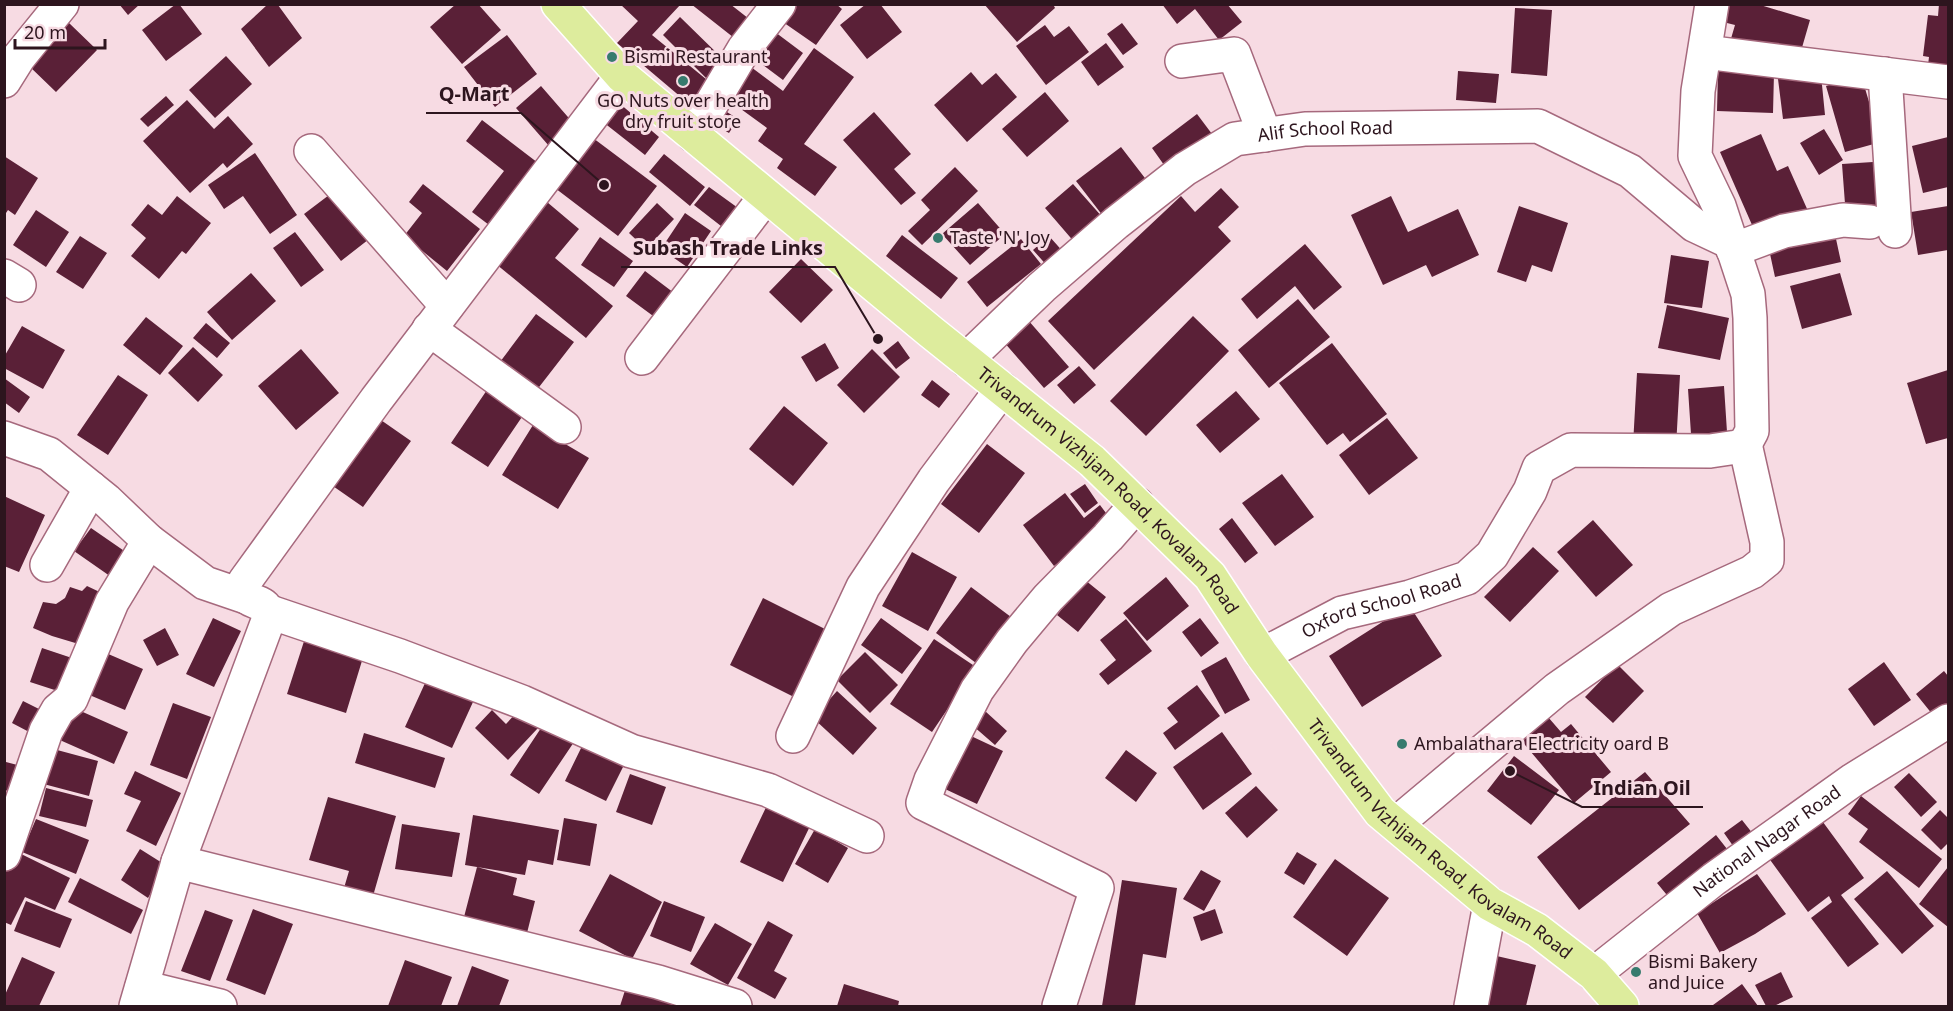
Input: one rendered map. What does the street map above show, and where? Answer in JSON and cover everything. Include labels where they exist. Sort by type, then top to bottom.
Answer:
[{"type":"main road","name":"Trivandrum Vizhijam Road, Kovalam Road","points":[[558,4],[622,76],[1092,461],[1210,576],[1262,655],[1380,812],[1490,904],[1537,930],[1594,974],[1622,1006]]},
{"type":"street","points":[[4,81],[19,57],[62,4]]},
{"type":"street","points":[[693,135],[744,49],[778,4]]},
{"type":"street","points":[[1396,824],[1557,689],[1671,609],[1752,572],[1767,560],[1767,542],[1745,444],[1752,431],[1748,294],[1719,206],[1695,156],[1698,91],[1712,4]]},
{"type":"street","points":[[1705,52],[1948,82]]},
{"type":"street","points":[[1182,61],[1234,54],[1265,135]]},
{"type":"street","points":[[1731,246],[1784,231],[1843,220],[1883,226],[1886,74]]},
{"type":"street","points":[[220,1006],[139,997],[178,862],[269,618],[242,589],[438,318],[622,76]]},
{"type":"street","name":"Alif School Road","points":[[966,360],[1042,287],[1107,230],[1185,169],[1235,139],[1305,129],[1538,126],[1630,171],[1694,225],[1731,246]]},
{"type":"street","points":[[312,151],[438,318],[564,427]]},
{"type":"street","points":[[642,358],[766,196]]},
{"type":"street","points":[[793,736],[863,587],[934,480],[1002,389]]},
{"type":"street","points":[[4,438],[49,454],[91,488],[149,541],[206,583],[256,604],[522,702],[632,751],[768,790],[867,836]]},
{"type":"street","name":"Oxford School Road","points":[[1262,655],[1342,612],[1410,597],[1467,578],[1492,555],[1530,491],[1539,468],[1571,450],[1710,451],[1745,444]]},
{"type":"street","points":[[47,565],[91,488]]},
{"type":"street","points":[[1059,1006],[1097,888],[923,803],[931,780],[977,690],[1012,641],[1048,598],[1137,504]]},
{"type":"street","points":[[4,854],[46,731],[58,710],[71,699],[112,602],[149,541]]},
{"type":"street","name":"National Nagar Road","points":[[1594,974],[1714,879],[1853,780],[1948,721]]},
{"type":"street","points":[[178,862],[658,982],[735,1006]]},
{"type":"street","points":[[1471,1006],[1490,904]]},
{"type":"building","points":[[119,4],[140,4],[128,15]]},
{"type":"building","points":[[179,4],[202,34],[166,61],[142,30]]},
{"type":"building","points":[[456,4],[478,4],[501,30],[462,64],[430,27]]},
{"type":"building","points":[[620,4],[681,4],[652,35],[712,84],[695,109],[617,43],[638,21]]},
{"type":"building","points":[[691,4],[730,4],[753,22],[738,41]]},
{"type":"building","points":[[792,4],[836,4],[842,9],[816,45],[780,20]]},
{"type":"building","points":[[866,4],[880,4],[902,32],[867,59],[840,25]]},
{"type":"building","points":[[984,4],[1053,4],[1055,8],[1017,42]]},
{"type":"building","points":[[1162,4],[1227,4],[1242,22],[1219,40],[1195,9],[1177,24]]},
{"type":"building","points":[[1724,4],[1757,4],[1810,20],[1801,51],[1730,42],[1735,25],[1719,21]]},
{"type":"building","points":[[1939,4],[1948,4],[1948,75],[1927,73],[1929,57],[1923,56],[1928,15],[1938,16]]},
{"type":"building","points":[[267,5],[278,5],[302,38],[269,67],[241,29]]},
{"type":"building","points":[[1515,8],[1552,10],[1547,76],[1511,73]]},
{"type":"building","points":[[680,17],[724,60],[706,78],[663,35]]},
{"type":"building","points":[[69,23],[97,50],[56,92],[28,65]]},
{"type":"building","points":[[1122,23],[1138,44],[1123,55],[1107,34]]},
{"type":"building","points":[[1045,25],[1054,37],[1069,26],[1089,52],[1046,85],[1016,46]]},
{"type":"building","points":[[771,29],[803,53],[783,80],[751,56]]},
{"type":"building","points":[[507,35],[537,74],[495,107],[464,67]]},
{"type":"building","points":[[1106,43],[1124,67],[1098,86],[1081,62]]},
{"type":"building","points":[[814,48],[854,77],[804,144],[837,167],[815,196],[777,168],[783,159],[758,141],[767,128],[723,96],[747,64],[783,91]]},
{"type":"building","points":[[226,56],[252,84],[215,118],[189,90]]},
{"type":"building","points":[[1458,71],[1499,74],[1496,103],[1456,100]]},
{"type":"building","points":[[1718,71],[1774,73],[1773,113],[1717,111]]},
{"type":"building","points":[[971,72],[982,85],[996,73],[1017,97],[967,142],[934,105]]},
{"type":"building","points":[[1821,75],[1825,115],[1783,119],[1778,79]]},
{"type":"building","points":[[1861,75],[1881,142],[1845,152],[1826,86]]},
{"type":"building","points":[[541,86],[574,124],[549,146],[516,108]]},
{"type":"building","points":[[1045,92],[1069,121],[1027,157],[1002,129]]},
{"type":"building","points":[[166,96],[174,105],[148,127],[140,119]]},
{"type":"building","points":[[187,100],[214,129],[228,116],[253,144],[227,168],[223,163],[190,193],[143,141]]},
{"type":"building","points":[[619,103],[659,137],[645,155],[603,122]]},
{"type":"building","points":[[719,107],[738,119],[729,133],[709,121]]},
{"type":"building","points":[[874,112],[911,154],[894,169],[916,193],[901,205],[843,140]]},
{"type":"building","points":[[1197,114],[1215,138],[1169,172],[1152,148]]},
{"type":"building","points":[[482,120],[542,166],[493,228],[472,212],[504,171],[466,141]]},
{"type":"building","points":[[1824,129],[1843,160],[1819,175],[1800,143]]},
{"type":"building","points":[[1761,134],[1777,171],[1788,166],[1808,211],[1756,234],[1720,152]]},
{"type":"building","points":[[589,135],[657,186],[618,236],[551,185]]},
{"type":"building","points":[[1948,137],[1948,187],[1923,193],[1912,146]]},
{"type":"building","points":[[1121,147],[1148,182],[1103,216],[1076,181]]},
{"type":"building","points":[[255,153],[297,215],[270,234],[243,196],[224,209],[208,185]]},
{"type":"building","points":[[664,154],[705,187],[690,206],[649,172]]},
{"type":"building","points":[[4,156],[38,178],[15,215],[8,210],[4,216]]},
{"type":"building","points":[[1873,162],[1878,215],[1846,217],[1842,164]]},
{"type":"building","points":[[955,167],[978,191],[922,245],[908,231],[930,210],[921,200]]},
{"type":"building","points":[[423,184],[480,229],[447,271],[404,236],[422,213],[409,202]]},
{"type":"building","points":[[1073,184],[1104,219],[1076,244],[1045,208]]},
{"type":"building","points":[[709,187],[745,213],[730,233],[694,205]]},
{"type":"building","points":[[1221,188],[1239,207],[1218,227],[1231,241],[1094,370],[1048,321],[1181,196],[1195,212]]},
{"type":"building","points":[[337,189],[373,236],[341,261],[304,214]]},
{"type":"building","points":[[177,196],[211,223],[186,254],[182,251],[159,279],[131,256],[146,238],[131,225],[148,204],[162,215]]},
{"type":"building","points":[[1391,196],[1408,232],[1458,209],[1479,255],[1432,277],[1426,265],[1383,285],[1351,215]]},
{"type":"building","points":[[547,202],[579,229],[555,258],[613,306],[586,338],[496,264]]},
{"type":"building","points":[[657,203],[674,219],[646,249],[629,233]]},
{"type":"building","points":[[978,203],[1005,234],[970,265],[942,234]]},
{"type":"building","points":[[1519,206],[1568,223],[1552,272],[1532,265],[1526,282],[1497,272]]},
{"type":"building","points":[[1948,206],[1948,250],[1918,255],[1911,212]]},
{"type":"building","points":[[36,210],[69,232],[46,267],[13,245]]},
{"type":"building","points":[[685,213],[711,231],[687,267],[661,249]]},
{"type":"building","points":[[1833,225],[1841,262],[1775,277],[1767,240]]},
{"type":"building","points":[[295,232],[324,270],[301,287],[273,248]]},
{"type":"building","points":[[902,235],[958,278],[941,299],[886,256]]},
{"type":"building","points":[[80,236],[107,253],[83,289],[56,272]]},
{"type":"building","points":[[1049,236],[1066,255],[1050,269],[1033,250]]},
{"type":"building","points":[[600,237],[633,261],[614,287],[581,265]]},
{"type":"building","points":[[1021,239],[1041,264],[987,307],[967,282]]},
{"type":"building","points":[[1305,244],[1342,287],[1314,310],[1295,286],[1257,319],[1241,299]]},
{"type":"building","points":[[1671,255],[1709,261],[1702,308],[1664,303]]},
{"type":"building","points":[[801,259],[833,290],[801,323],[769,292]]},
{"type":"building","points":[[645,271],[682,299],[664,324],[626,296]]},
{"type":"building","points":[[251,273],[276,301],[232,340],[207,312]]},
{"type":"building","points":[[1840,273],[1852,315],[1802,329],[1790,286]]},
{"type":"building","points":[[1298,299],[1330,337],[1269,388],[1238,350]]},
{"type":"building","points":[[1667,305],[1729,318],[1720,360],[1658,348]]},
{"type":"building","points":[[536,314],[574,342],[536,391],[500,362]]},
{"type":"building","points":[[1193,316],[1229,351],[1146,436],[1110,401]]},
{"type":"building","points":[[146,317],[183,346],[160,375],[123,345]]},
{"type":"building","points":[[1028,320],[1069,367],[1044,388],[1003,341]]},
{"type":"building","points":[[206,323],[230,343],[217,358],[193,338]]},
{"type":"building","points":[[22,326],[65,350],[43,389],[4,368],[4,357]]},
{"type":"building","points":[[898,341],[910,358],[896,369],[883,353]]},
{"type":"building","points":[[825,343],[839,368],[816,382],[801,357]]},
{"type":"building","points":[[1332,343],[1387,414],[1350,442],[1343,433],[1327,445],[1279,383]]},
{"type":"building","points":[[193,347],[223,375],[198,402],[168,373]]},
{"type":"building","points":[[301,349],[339,393],[296,430],[258,386]]},
{"type":"building","points":[[872,349],[900,377],[864,413],[837,385]]},
{"type":"building","points":[[1079,366],[1096,385],[1074,404],[1057,385]]},
{"type":"building","points":[[1948,370],[1948,438],[1926,444],[1907,383]]},
{"type":"building","points":[[1637,373],[1680,375],[1676,447],[1633,445]]},
{"type":"building","points":[[118,375],[148,395],[108,455],[77,435]]},
{"type":"building","points":[[4,378],[30,397],[19,413],[4,402]]},
{"type":"building","points":[[932,380],[950,394],[939,408],[921,395]]},
{"type":"building","points":[[1724,386],[1727,432],[1691,434],[1688,389]]},
{"type":"building","points":[[489,387],[526,411],[488,467],[451,443]]},
{"type":"building","points":[[1236,391],[1260,419],[1220,453],[1196,425]]},
{"type":"building","points":[[784,406],[828,443],[793,486],[749,449]]},
{"type":"building","points":[[378,418],[411,441],[363,507],[330,484]]},
{"type":"building","points":[[1387,418],[1418,458],[1369,495],[1339,455]]},
{"type":"building","points":[[533,425],[589,458],[558,509],[502,475]]},
{"type":"building","points":[[987,444],[1025,473],[979,533],[941,504]]},
{"type":"building","points":[[1282,474],[1314,517],[1275,546],[1242,503]]},
{"type":"building","points":[[1085,484],[1098,503],[1085,513],[1070,494]]},
{"type":"building","points":[[1065,493],[1084,518],[1100,505],[1112,521],[1054,566],[1023,525]]},
{"type":"building","points":[[4,496],[45,515],[19,572],[4,566]]},
{"type":"building","points":[[1232,518],[1258,553],[1245,563],[1219,529]]},
{"type":"building","points":[[1593,520],[1633,565],[1596,597],[1557,552]]},
{"type":"building","points":[[91,528],[133,557],[117,581],[74,551]]},
{"type":"building","points":[[1533,547],[1559,571],[1510,622],[1484,597]]},
{"type":"building","points":[[912,552],[957,577],[928,631],[882,606]]},
{"type":"building","points":[[1166,577],[1189,606],[1147,641],[1123,613]]},
{"type":"building","points":[[1085,580],[1106,597],[1078,632],[1057,615]]},
{"type":"building","points":[[87,586],[106,595],[82,645],[33,628],[43,602],[56,604],[65,598],[70,587],[82,591]]},
{"type":"building","points":[[971,587],[1015,620],[980,666],[936,633]]},
{"type":"building","points":[[763,598],[829,631],[796,698],[730,665]]},
{"type":"building","points":[[1409,605],[1442,656],[1362,707],[1329,656]]},
{"type":"building","points":[[213,618],[241,631],[214,687],[186,674]]},
{"type":"building","points":[[881,618],[922,648],[902,674],[861,645]]},
{"type":"building","points":[[1200,618],[1219,643],[1201,657],[1182,632]]},
{"type":"building","points":[[1126,619],[1152,651],[1108,685],[1099,674],[1116,660],[1100,640]]},
{"type":"building","points":[[165,628],[179,655],[157,666],[143,640]]},
{"type":"building","points":[[307,632],[365,651],[346,713],[287,694]]},
{"type":"building","points":[[934,639],[976,667],[932,732],[890,704]]},
{"type":"building","points":[[42,648],[78,660],[67,694],[30,682]]},
{"type":"building","points":[[99,650],[143,669],[125,710],[80,691]]},
{"type":"building","points":[[865,652],[898,685],[870,713],[837,680]]},
{"type":"building","points":[[1226,657],[1250,700],[1225,714],[1201,671]]},
{"type":"building","points":[[1884,662],[1911,700],[1874,726],[1848,689]]},
{"type":"building","points":[[1617,664],[1644,691],[1613,723],[1585,697]]},
{"type":"building","points":[[1944,671],[1948,676],[1948,710],[1937,720],[1916,694]]},
{"type":"building","points":[[426,681],[473,702],[452,748],[405,727]]},
{"type":"building","points":[[1197,685],[1220,716],[1175,750],[1163,733],[1178,722],[1167,708]]},
{"type":"building","points":[[837,691],[877,728],[853,755],[813,718]]},
{"type":"building","points":[[23,701],[45,712],[33,734],[12,723]]},
{"type":"building","points":[[173,703],[211,717],[187,779],[150,765]]},
{"type":"building","points":[[67,705],[128,732],[114,764],[53,737]]},
{"type":"building","points":[[492,710],[506,724],[519,710],[538,728],[508,760],[475,728]]},
{"type":"building","points":[[985,711],[1007,731],[995,745],[972,725]]},
{"type":"building","points":[[1548,717],[1561,732],[1571,724],[1611,772],[1574,803],[1520,739]]},
{"type":"building","points":[[545,722],[574,742],[539,794],[510,775]]},
{"type":"building","points":[[1222,732],[1252,774],[1203,810],[1173,767]]},
{"type":"building","points":[[364,733],[445,758],[435,788],[355,763]]},
{"type":"building","points":[[971,736],[1003,751],[977,804],[945,789]]},
{"type":"building","points":[[584,742],[625,763],[606,801],[565,781]]},
{"type":"building","points":[[46,747],[98,761],[89,796],[36,782]]},
{"type":"building","points":[[1126,750],[1157,773],[1136,802],[1105,778]]},
{"type":"building","points":[[1514,756],[1559,790],[1531,825],[1487,791]]},
{"type":"building","points":[[6,762],[25,767],[18,793],[4,790]]},
{"type":"building","points":[[135,771],[181,793],[156,846],[126,831],[141,801],[124,794]]},
{"type":"building","points":[[1645,772],[1690,824],[1579,910],[1537,857]]},
{"type":"building","points":[[1909,773],[1937,802],[1921,817],[1894,787]]},
{"type":"building","points":[[630,774],[666,787],[652,825],[616,812]]},
{"type":"building","points":[[1256,786],[1278,810],[1247,838],[1225,813]]},
{"type":"building","points":[[46,788],[93,800],[86,827],[39,816]]},
{"type":"building","points":[[1861,796],[1942,859],[1919,888],[1859,842],[1868,829],[1848,814]]},
{"type":"building","points":[[328,797],[396,816],[373,896],[344,888],[349,871],[309,860]]},
{"type":"building","points":[[769,801],[812,822],[783,882],[740,862]]},
{"type":"building","points":[[1940,810],[1948,818],[1948,843],[1941,850],[1921,830]]},
{"type":"building","points":[[473,815],[559,830],[553,865],[528,860],[525,875],[465,865]]},
{"type":"building","points":[[564,818],[597,824],[590,866],[557,860]]},
{"type":"building","points":[[1820,818],[1864,878],[1841,895],[1879,944],[1848,967],[1811,918],[1832,902],[1829,896],[1808,912],[1768,857]]},
{"type":"building","points":[[36,819],[89,840],[76,874],[22,852]]},
{"type":"building","points":[[1742,820],[1757,839],[1738,853],[1724,833]]},
{"type":"building","points":[[402,824],[460,833],[452,877],[395,869]]},
{"type":"building","points":[[815,829],[848,848],[828,883],[795,864]]},
{"type":"building","points":[[1716,835],[1731,854],[1671,900],[1657,883]]},
{"type":"building","points":[[140,849],[167,866],[148,898],[121,880]]},
{"type":"building","points":[[15,851],[70,878],[55,910],[25,897],[11,925],[4,922],[4,872]]},
{"type":"building","points":[[1297,852],[1317,864],[1304,885],[1284,873]]},
{"type":"building","points":[[1335,859],[1389,898],[1347,956],[1293,917]]},
{"type":"building","points":[[477,867],[517,878],[513,895],[535,901],[527,933],[464,917]]},
{"type":"building","points":[[1948,867],[1948,927],[1919,904]]},
{"type":"building","points":[[1201,870],[1221,881],[1204,911],[1183,899]]},
{"type":"building","points":[[1887,871],[1934,926],[1902,954],[1854,899]]},
{"type":"building","points":[[610,874],[662,902],[632,959],[579,931]]},
{"type":"building","points":[[1757,874],[1786,914],[1720,953],[1697,913]]},
{"type":"building","points":[[80,878],[143,910],[131,934],[68,902]]},
{"type":"building","points":[[1122,880],[1177,888],[1166,958],[1143,954],[1135,1006],[1102,1006]]},
{"type":"building","points":[[26,901],[72,919],[60,948],[14,931]]},
{"type":"building","points":[[664,901],[705,917],[691,952],[650,936]]},
{"type":"building","points":[[253,909],[293,924],[265,995],[226,980]]},
{"type":"building","points":[[1215,909],[1223,933],[1201,941],[1193,917]]},
{"type":"building","points":[[205,910],[233,920],[210,981],[181,971]]},
{"type":"building","points":[[768,921],[793,935],[774,971],[787,978],[775,999],[737,978]]},
{"type":"building","points":[[715,923],[752,944],[728,985],[690,964]]},
{"type":"building","points":[[1488,954],[1536,965],[1526,1006],[1474,1006]]},
{"type":"building","points":[[22,957],[55,972],[39,1006],[4,1006],[4,997]]},
{"type":"building","points":[[405,960],[452,977],[441,1006],[388,1006]]},
{"type":"building","points":[[472,966],[509,980],[499,1006],[457,1006]]},
{"type":"building","points":[[1781,972],[1793,997],[1774,1006],[1766,1006],[1755,985]]},
{"type":"building","points":[[628,981],[703,1006],[620,1006]]},
{"type":"building","points":[[844,984],[899,1001],[898,1006],[837,1006]]},
{"type":"building","points":[[1742,984],[1758,1006],[1713,1005]]},
{"type":"place","name":"Bismi Restaurant","points":[[612,57]]},
{"type":"place","name":"GO Nuts over health dry fruit store","points":[[683,81]]},
{"type":"place","name":"Q-Mart","points":[[604,185]]},
{"type":"place","name":"Taste 'N' Joy","points":[[938,238]]},
{"type":"place","name":"Subash Trade Links","points":[[878,339]]},
{"type":"place","name":"Ambalathara Electricity oard B","points":[[1402,744]]},
{"type":"place","name":"Indian Oil","points":[[1510,771]]},
{"type":"place","name":"Bismi Bakery and Juice","points":[[1636,972]]}]
